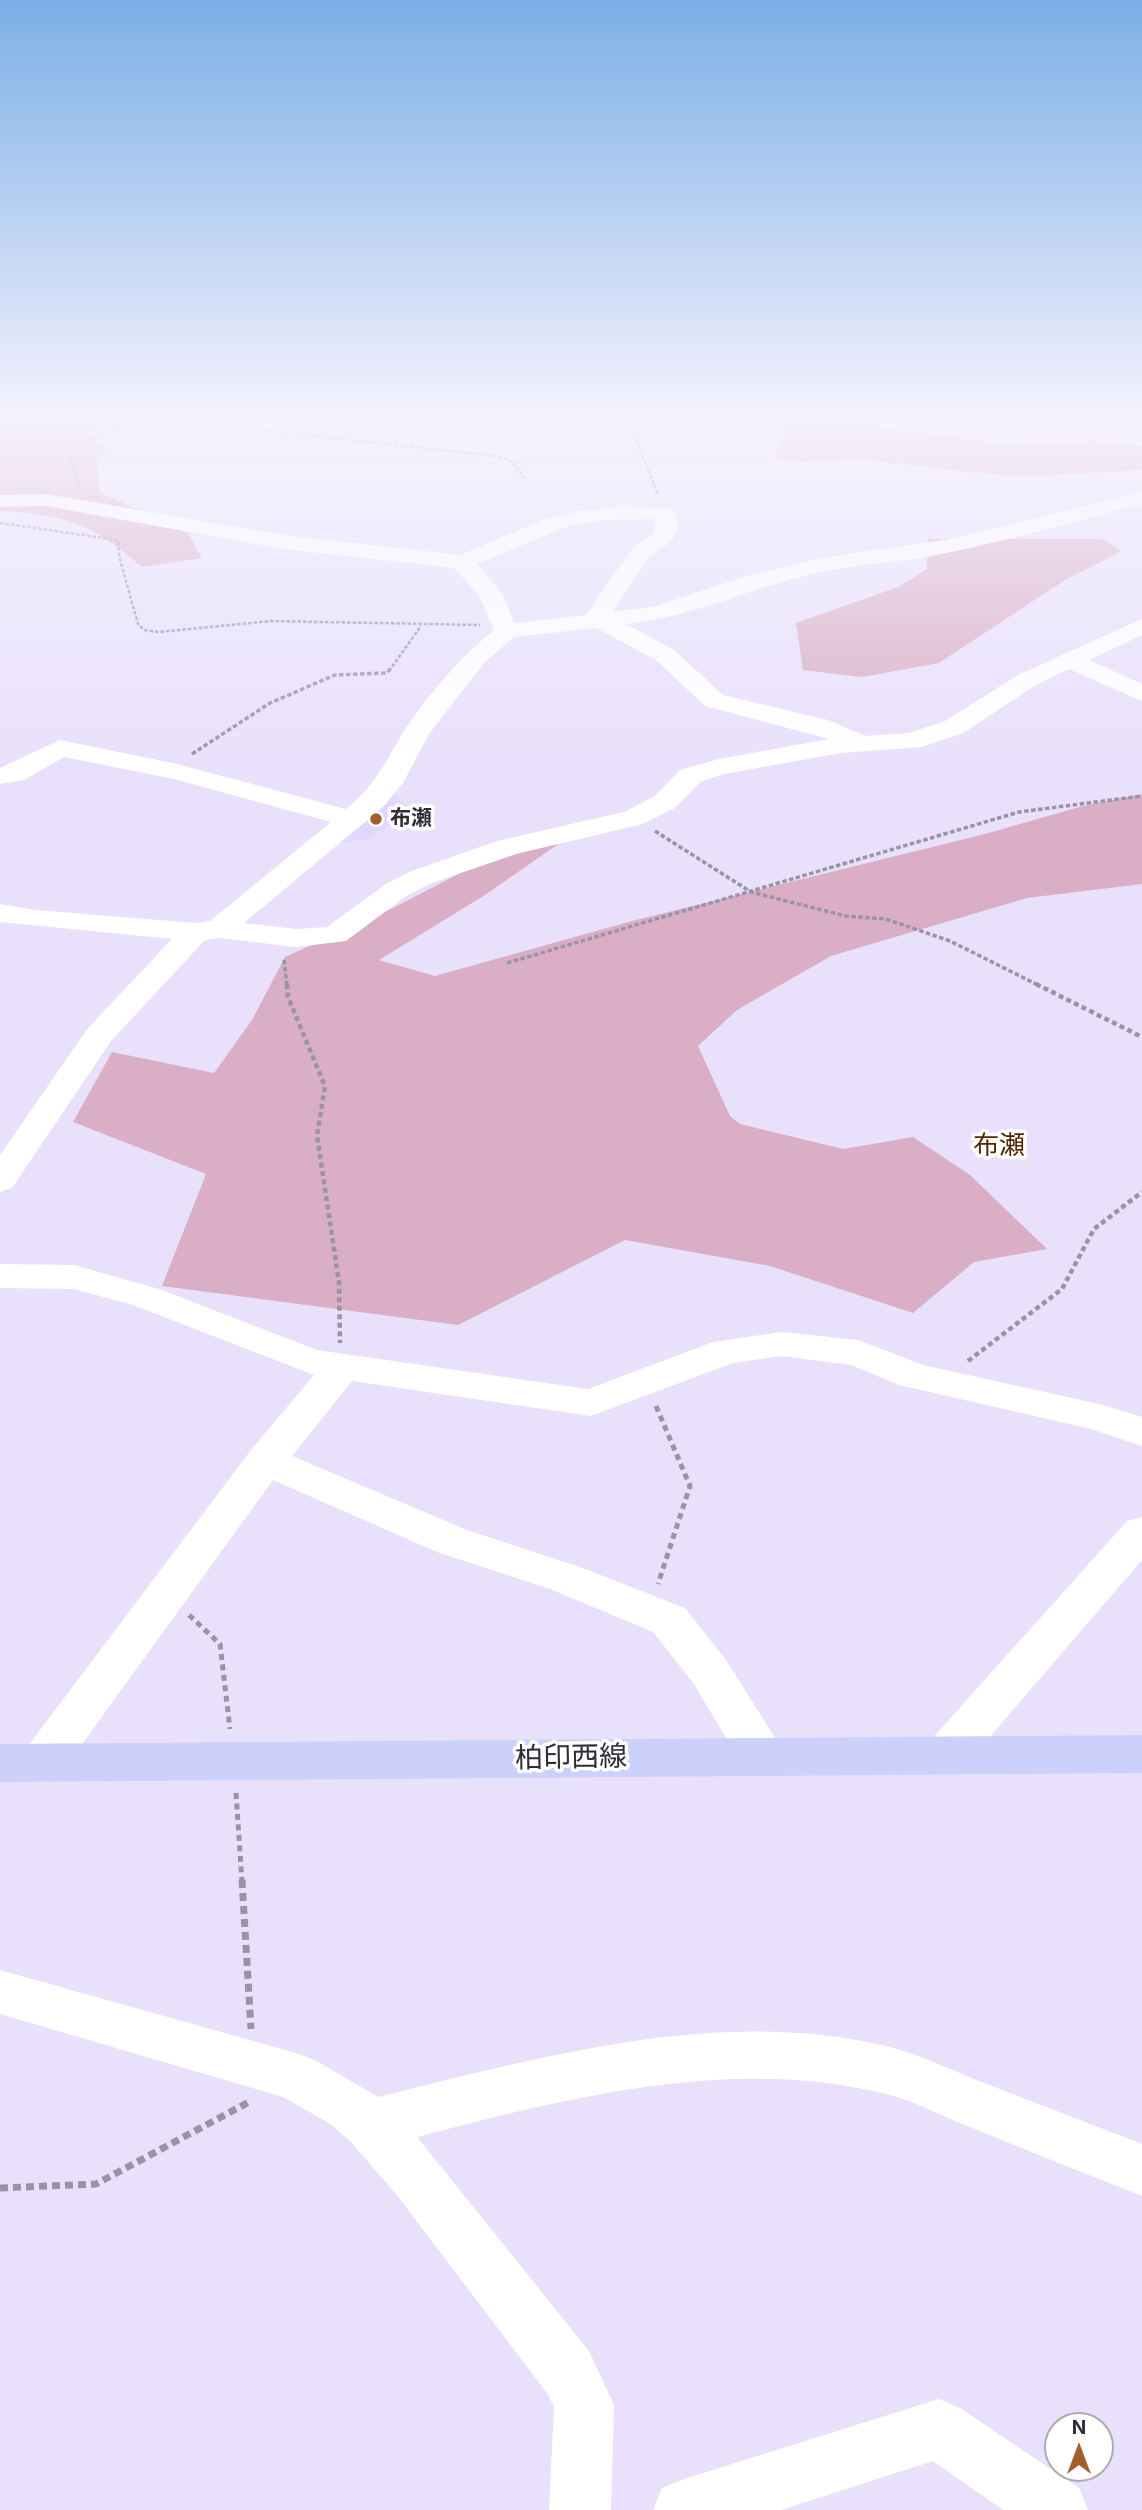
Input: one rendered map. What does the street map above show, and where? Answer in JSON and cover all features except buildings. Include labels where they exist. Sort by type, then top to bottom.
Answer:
[{"type":"main road","name":"柏印西線","points":[[21,1763],[1142,1754]]},
{"type":"street","points":[[251,536],[461,562],[491,554],[530,536]]},
{"type":"street","points":[[596,618],[640,552],[664,536]]},
{"type":"street","points":[[7,1161],[99,1035],[207,931],[352,819],[389,783],[417,732],[475,658],[504,628],[654,614],[692,604],[752,582],[822,565],[950,546],[989,536]]},
{"type":"street","points":[[461,562],[477,576],[494,600],[504,628]]},
{"type":"street","points":[[596,618],[665,656],[714,701],[819,726],[861,743]]},
{"type":"street","points":[[0,913],[296,938],[335,935],[396,890],[506,847],[633,818],[665,802],[690,776],[719,767],[861,743],[912,741],[954,727],[1027,680],[1142,626]]},
{"type":"street","points":[[1069,660],[1142,693]]},
{"type":"street","points":[[0,776],[14,774],[60,748],[168,770],[352,819]]},
{"type":"street","points":[[0,1276],[75,1277],[146,1297],[310,1362],[591,1403],[727,1351],[782,1344],[858,1353],[913,1376],[1099,1417],[1142,1432]]},
{"type":"street","points":[[21,1763],[166,1594],[265,1460],[341,1368]]},
{"type":"street","points":[[265,1460],[452,1541],[565,1578],[669,1620],[710,1672],[762,1757]]},
{"type":"street","points":[[946,1755],[1142,1532]]},
{"type":"street","points":[[0,1992],[274,2071],[348,2106],[370,2124],[416,2176],[568,2372],[583,2405],[580,2510]]},
{"type":"street","points":[[370,2124],[551,2078],[637,2063],[760,2056],[838,2060],[892,2071],[1142,2170]]},
{"type":"street","points":[[684,2510],[939,2430],[1057,2510]]},
{"type":"path","points":[[91,536],[118,540],[119,556],[138,624],[144,630],[159,632],[271,621],[504,628]]},
{"type":"path","points":[[168,770],[270,703],[335,675],[387,673],[422,625]]},
{"type":"path","points":[[507,963],[1019,812],[1142,796]]},
{"type":"path","points":[[633,818],[751,891],[846,916],[886,919],[950,941],[1142,1037]]},
{"type":"path","points":[[296,938],[283,962],[288,997],[325,1086],[317,1136],[339,1282],[341,1368]]},
{"type":"path","points":[[939,1382],[1062,1289],[1094,1229],[1142,1192]]},
{"type":"path","points":[[646,1382],[690,1486],[649,1612]]},
{"type":"path","points":[[0,2188],[96,2184],[274,2071],[219,1644],[166,1594]]},
{"type":"shaded area","points":[[101,536],[190,536],[202,558],[142,567]]},
{"type":"shaded area","points":[[928,539],[1102,539],[1122,551],[1065,580],[939,663],[862,677],[803,670],[796,623],[898,587],[927,569]]},
{"type":"shaded area","points":[[395,794],[411,810],[370,839],[331,843]]},
{"type":"shaded area","points":[[1142,794],[1142,884],[1027,898],[831,956],[737,1010],[698,1046],[730,1116],[740,1124],[843,1149],[913,1137],[970,1175],[1047,1249],[974,1262],[913,1313],[770,1266],[625,1240],[458,1325],[162,1286],[206,1174],[73,1122],[112,1052],[214,1073],[252,1020],[285,957],[389,910],[468,869],[550,835],[564,840],[485,895],[379,960],[435,976],[632,921],[985,834],[1083,806]]},
{"type":"place","name":"布瀬","points":[[376,819]]},
{"type":"district","name":"布瀬","points":[[999,1146]]}]
